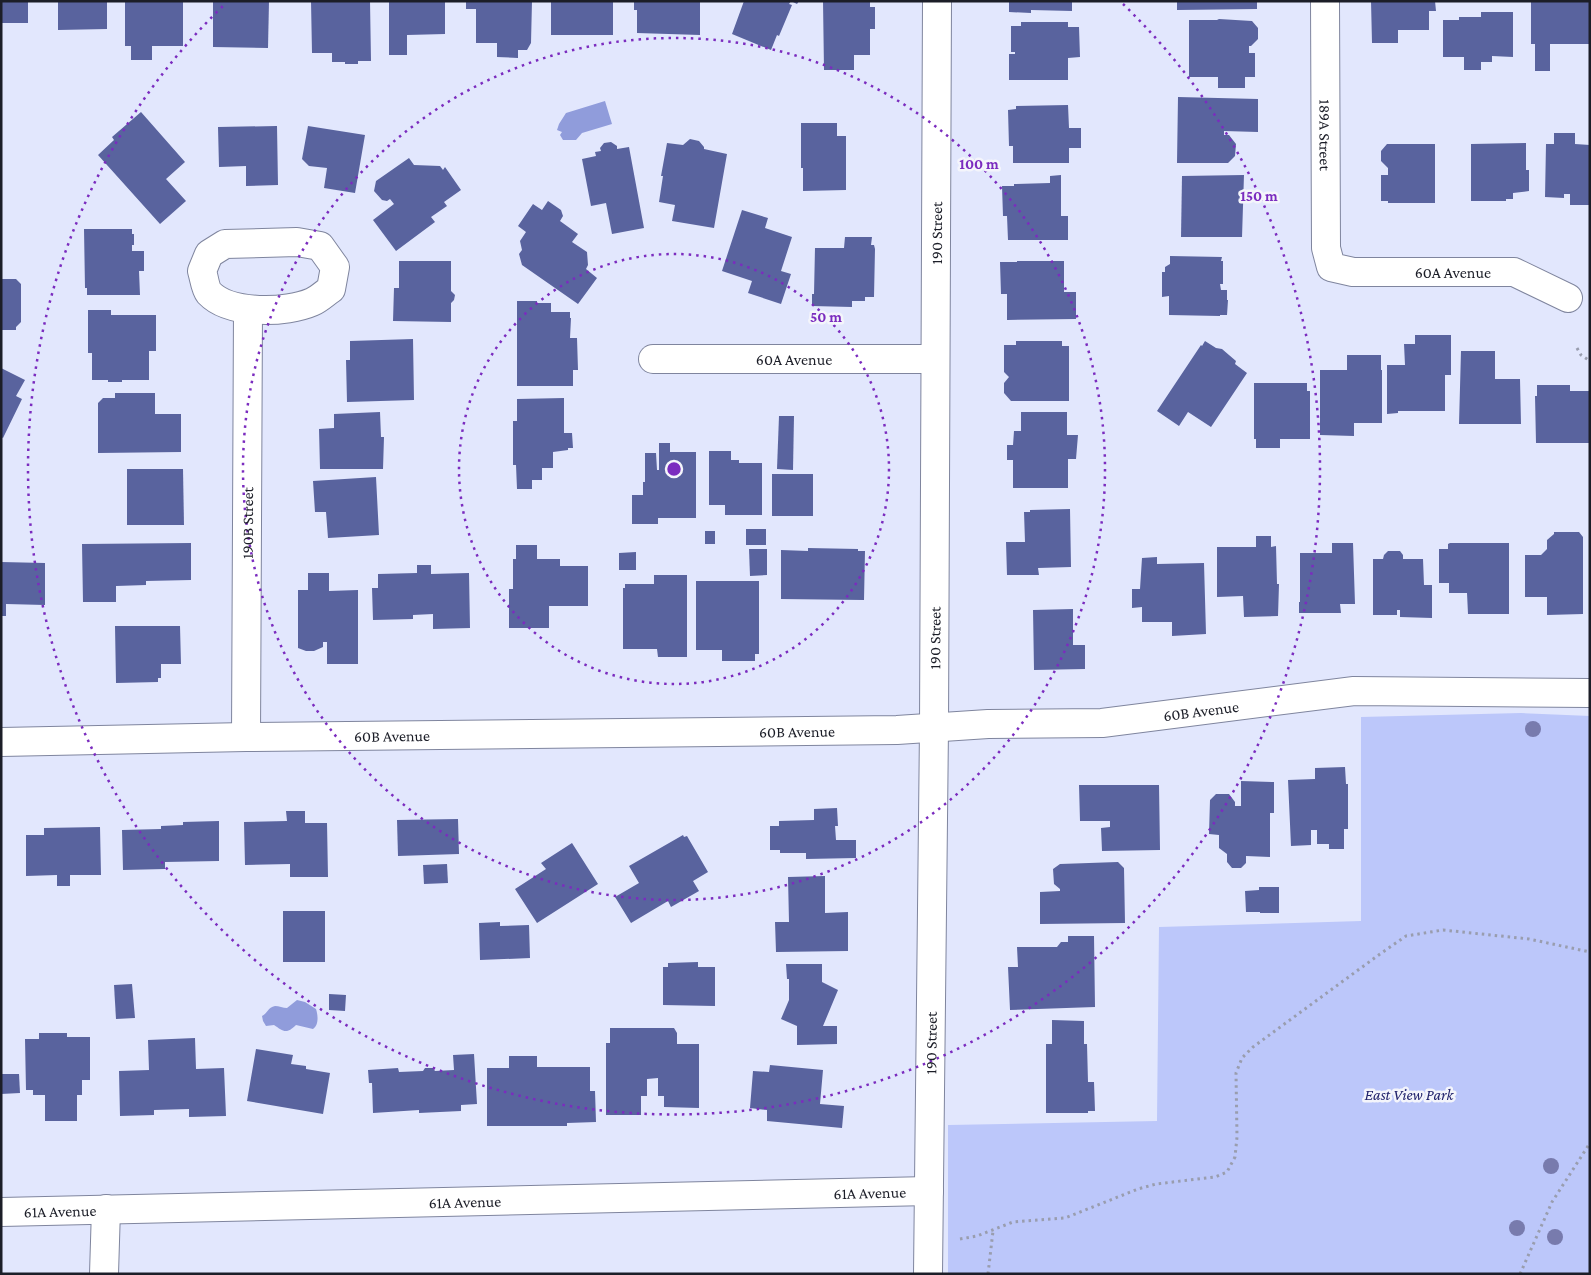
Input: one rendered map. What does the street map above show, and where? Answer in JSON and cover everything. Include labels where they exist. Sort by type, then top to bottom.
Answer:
[{"type":"street","name":"190 Street","points":[[928,1274],[934,728],[937,1]]},
{"type":"street","name":"189A Street","points":[[1325,1],[1326,248],[1331,267]]},
{"type":"street","name":"60A Avenue","points":[[1331,267],[1353,272],[1514,272],[1568,298]]},
{"type":"street","name":"190B Street","points":[[246,737],[248,310]]},
{"type":"street","name":"60A Avenue","points":[[653,358],[935,359]]},
{"type":"street","name":"60B Avenue","points":[[1,742],[246,737],[873,730],[988,724],[1102,723],[1354,691],[1590,693]]},
{"type":"street","name":"61A Avenue","points":[[1,1212],[929,1191]]},
{"type":"street","points":[[104,1274],[106,1209]]},
{"type":"path","points":[[1577,348],[1581,355],[1590,361]]},
{"type":"path","points":[[960,1239],[993,1231],[1013,1222],[1065,1218],[1138,1189],[1156,1184],[1215,1177],[1227,1172],[1235,1157],[1237,1137],[1236,1073],[1242,1058],[1261,1041],[1406,936],[1443,930],[1529,939],[1590,952]]},
{"type":"path","points":[[1520,1274],[1552,1202],[1590,1144]]},
{"type":"path","points":[[988,1274],[993,1231]]},
{"type":"green space","name":"East View Park","points":[[1521,713],[1590,716],[1590,1274],[948,1274],[948,1125],[1157,1121],[1159,927],[1361,921],[1361,717]]},
{"type":"shaded area","points":[[605,101],[612,124],[582,133],[576,140],[563,140],[560,135],[562,132],[557,130],[566,113]]},
{"type":"shaded area","points":[[297,1000],[305,1002],[316,1009],[318,1017],[313,1029],[296,1025],[290,1030],[285,1031],[274,1025],[266,1026],[262,1016],[271,1008],[275,1006],[287,1008]]},
{"type":"building","points":[[1,1],[28,1],[28,23],[1,23]]},
{"type":"building","points":[[58,1],[107,1],[107,29],[58,30]]},
{"type":"building","points":[[125,1],[183,1],[183,46],[152,46],[152,60],[131,60],[131,46],[125,46]]},
{"type":"building","points":[[213,1],[269,1],[268,48],[213,47]]},
{"type":"building","points":[[311,1],[370,1],[371,61],[345,64],[345,62],[332,62],[332,53],[312,53]]},
{"type":"building","points":[[389,1],[445,1],[445,34],[407,35],[407,55],[389,55]]},
{"type":"building","points":[[466,1],[532,1],[531,43],[527,50],[518,50],[518,58],[497,57],[497,43],[476,43],[476,9],[466,9]]},
{"type":"building","points":[[551,1],[613,1],[613,35],[551,35]]},
{"type":"building","points":[[634,1],[700,1],[700,35],[637,33],[637,10],[634,10]]},
{"type":"building","points":[[744,1],[791,1],[789,4],[792,5],[771,50],[732,34]]},
{"type":"building","points":[[823,1],[870,1],[870,7],[875,7],[875,29],[870,29],[870,55],[854,55],[854,70],[824,70]]},
{"type":"building","points":[[1009,1],[1072,1],[1072,11],[1031,10],[1031,13],[1009,12]]},
{"type":"building","points":[[1177,1],[1257,1],[1257,9],[1177,10]]},
{"type":"building","points":[[1371,1],[1435,1],[1436,11],[1429,11],[1429,30],[1398,30],[1398,43],[1372,43]]},
{"type":"building","points":[[1531,1],[1590,1],[1590,44],[1550,44],[1550,71],[1535,71],[1535,44],[1531,44]]},
{"type":"building","points":[[1481,12],[1513,12],[1513,57],[1492,56],[1492,62],[1481,62],[1481,70],[1464,70],[1464,57],[1443,57],[1443,20],[1459,20],[1459,17],[1481,17]]},
{"type":"building","points":[[1189,20],[1252,21],[1258,28],[1258,39],[1249,46],[1249,53],[1255,53],[1255,77],[1245,77],[1245,88],[1218,88],[1218,77],[1189,77]]},
{"type":"building","points":[[1021,22],[1068,22],[1068,27],[1079,27],[1080,57],[1068,58],[1068,80],[1009,80],[1009,54],[1015,54],[1015,52],[1011,52],[1011,26],[1021,26]]},
{"type":"building","points":[[1178,97],[1258,99],[1258,132],[1224,131],[1224,135],[1229,135],[1236,144],[1235,156],[1228,163],[1177,163]]},
{"type":"building","points":[[1068,105],[1069,128],[1081,128],[1081,148],[1069,148],[1069,163],[1013,163],[1013,146],[1009,146],[1008,110],[1016,109],[1016,106]]},
{"type":"building","points":[[141,112],[185,162],[166,179],[186,201],[160,224],[98,155],[114,140],[112,137]]},
{"type":"building","points":[[801,123],[837,123],[837,136],[846,136],[846,190],[803,191]]},
{"type":"building","points":[[277,126],[278,185],[246,186],[246,166],[219,167],[218,127]]},
{"type":"building","points":[[308,126],[365,135],[355,193],[324,188],[327,168],[309,166],[302,159]]},
{"type":"building","points":[[1554,133],[1575,133],[1575,144],[1590,145],[1590,205],[1570,205],[1570,194],[1564,194],[1564,198],[1545,197],[1546,144],[1554,144]]},
{"type":"building","points":[[690,139],[699,141],[704,149],[727,154],[714,228],[672,221],[675,205],[659,202],[663,176],[661,176],[667,143],[683,145]]},
{"type":"building","points":[[611,142],[617,146],[617,149],[629,147],[644,228],[612,234],[606,203],[591,206],[582,159],[596,156],[595,152],[601,151],[600,148],[604,143]]},
{"type":"building","points":[[1526,143],[1526,170],[1529,170],[1529,191],[1513,193],[1513,199],[1506,199],[1506,201],[1471,201],[1471,144]]},
{"type":"building","points":[[1387,144],[1435,144],[1435,203],[1388,203],[1388,201],[1381,201],[1381,175],[1388,175],[1388,168],[1381,161],[1381,151]]},
{"type":"building","points":[[409,158],[414,165],[440,166],[443,170],[445,167],[461,190],[444,202],[447,206],[431,217],[435,222],[396,251],[373,220],[394,204],[390,199],[387,201],[382,200],[374,191],[376,181]]},
{"type":"building","points":[[1061,175],[1061,216],[1068,216],[1068,240],[1008,240],[1007,216],[1003,216],[1002,186],[1050,183],[1050,176]]},
{"type":"building","points":[[1244,175],[1242,237],[1181,237],[1182,176]]},
{"type":"building","points":[[548,201],[561,210],[563,216],[560,221],[578,234],[572,242],[587,252],[588,265],[586,269],[597,278],[578,304],[522,265],[519,254],[522,250],[520,241],[526,232],[518,226],[533,204],[542,210]]},
{"type":"building","points":[[742,210],[768,218],[765,228],[792,237],[781,271],[791,274],[781,304],[748,293],[752,281],[722,271]]},
{"type":"building","points":[[84,229],[132,229],[134,245],[132,245],[132,251],[144,251],[144,271],[139,271],[140,295],[87,295],[87,288],[85,288]]},
{"type":"building","points":[[845,237],[872,237],[871,245],[874,245],[875,249],[874,297],[865,297],[865,301],[852,301],[852,307],[812,306],[815,248],[844,248]]},
{"type":"building","points":[[1170,256],[1222,257],[1223,284],[1220,284],[1221,290],[1227,290],[1227,315],[1169,315],[1169,296],[1162,297],[1162,272],[1165,272],[1165,267],[1170,264]]},
{"type":"building","points":[[399,261],[451,261],[451,291],[455,295],[451,303],[451,322],[393,321],[394,288],[399,288]]},
{"type":"building","points":[[1064,261],[1064,292],[1076,292],[1076,319],[1007,320],[1007,294],[1001,294],[1000,262]]},
{"type":"building","points":[[1,279],[16,279],[21,284],[21,322],[16,327],[16,330],[1,330]]},
{"type":"building","points":[[517,301],[551,303],[551,312],[570,312],[570,338],[577,338],[578,370],[573,370],[573,386],[517,386]]},
{"type":"building","points":[[88,310],[111,310],[111,315],[156,315],[156,351],[149,351],[149,380],[108,382],[108,380],[92,380],[92,353],[88,353]]},
{"type":"building","points":[[1415,335],[1451,335],[1451,375],[1445,375],[1445,411],[1398,411],[1398,413],[1387,414],[1387,365],[1405,365],[1404,344],[1415,344]]},
{"type":"building","points":[[413,339],[414,400],[347,402],[346,360],[350,360],[350,341]]},
{"type":"building","points":[[1016,341],[1062,341],[1062,346],[1069,346],[1069,401],[1011,401],[1004,393],[1004,383],[1009,377],[1004,372],[1004,345],[1016,345]]},
{"type":"building","points":[[1205,341],[1216,348],[1222,349],[1236,361],[1235,364],[1247,373],[1211,427],[1188,412],[1179,426],[1157,411]]},
{"type":"building","points":[[1461,351],[1495,351],[1495,379],[1520,379],[1521,424],[1459,424]]},
{"type":"building","points":[[1347,355],[1381,355],[1382,423],[1354,423],[1354,436],[1320,435],[1320,370],[1347,370]]},
{"type":"building","points":[[1,368],[25,380],[16,396],[22,399],[3,438],[1,437]]},
{"type":"building","points":[[1254,383],[1307,383],[1307,391],[1310,391],[1310,439],[1280,439],[1280,448],[1256,448],[1256,439],[1254,439]]},
{"type":"building","points":[[1537,385],[1570,385],[1570,391],[1590,391],[1590,443],[1536,443],[1535,396],[1537,396]]},
{"type":"building","points":[[115,393],[155,393],[155,414],[181,414],[181,452],[98,453],[98,403],[103,398],[115,398]]},
{"type":"building","points":[[564,398],[564,433],[572,433],[573,448],[553,452],[553,468],[542,468],[542,480],[532,480],[532,489],[517,489],[516,465],[513,465],[513,421],[517,421],[517,399]]},
{"type":"building","points":[[380,412],[381,437],[384,437],[383,469],[320,469],[319,429],[334,428],[334,414]]},
{"type":"building","points":[[1021,412],[1067,412],[1067,435],[1078,435],[1076,459],[1068,459],[1068,488],[1013,488],[1013,460],[1007,460],[1007,445],[1013,445],[1014,431],[1021,431]]},
{"type":"building","points":[[779,416],[794,416],[793,470],[777,469]]},
{"type":"building","points":[[659,443],[670,443],[670,452],[696,452],[696,518],[658,518],[658,524],[632,524],[632,495],[643,495],[645,453],[656,453],[657,470],[659,470]]},
{"type":"building","points":[[709,451],[731,451],[731,460],[739,460],[739,463],[762,463],[762,515],[725,515],[725,505],[709,505]]},
{"type":"building","points":[[127,469],[183,469],[184,525],[127,525]]},
{"type":"building","points":[[772,474],[813,474],[813,516],[772,516]]},
{"type":"building","points":[[376,477],[379,535],[328,538],[326,512],[315,512],[313,481]]},
{"type":"building","points":[[1070,509],[1071,567],[1038,568],[1039,575],[1007,575],[1006,542],[1025,542],[1024,512],[1030,512],[1030,510]]},
{"type":"building","points":[[746,529],[766,529],[766,545],[746,545]]},
{"type":"building","points":[[705,531],[715,531],[715,544],[705,544]]},
{"type":"building","points":[[1554,532],[1579,532],[1583,537],[1583,614],[1547,615],[1547,597],[1525,597],[1525,555],[1541,555],[1547,549],[1547,540]]},
{"type":"building","points":[[1256,536],[1271,536],[1271,547],[1276,546],[1277,584],[1279,584],[1278,616],[1244,617],[1243,596],[1217,597],[1217,547],[1256,547]]},
{"type":"building","points":[[191,543],[191,580],[146,581],[146,585],[116,586],[116,602],[83,602],[82,544]]},
{"type":"building","points":[[1332,543],[1353,543],[1355,604],[1340,604],[1341,613],[1299,613],[1300,553],[1332,553]]},
{"type":"building","points":[[1509,543],[1509,614],[1468,614],[1467,593],[1449,593],[1449,583],[1439,583],[1439,549],[1448,549],[1448,544]]},
{"type":"building","points":[[516,545],[537,545],[537,559],[560,559],[560,566],[588,566],[588,606],[549,606],[549,628],[509,628],[509,589],[513,589],[513,559],[516,559]]},
{"type":"building","points":[[808,548],[858,549],[858,551],[865,551],[864,600],[781,599],[781,550],[808,551]]},
{"type":"building","points":[[749,549],[767,549],[767,575],[750,576]]},
{"type":"building","points":[[1388,551],[1400,551],[1403,559],[1423,559],[1424,585],[1432,585],[1432,618],[1400,617],[1400,610],[1397,610],[1397,615],[1373,615],[1373,559],[1383,559]]},
{"type":"building","points":[[636,552],[636,570],[619,570],[619,553]]},
{"type":"building","points":[[1157,557],[1157,564],[1204,563],[1206,634],[1172,636],[1172,622],[1142,622],[1142,607],[1132,608],[1132,589],[1140,589],[1142,558]]},
{"type":"building","points":[[1,562],[45,563],[45,605],[6,604],[6,616],[1,616]]},
{"type":"building","points":[[417,565],[431,565],[431,574],[469,573],[470,628],[433,629],[433,614],[413,615],[413,619],[373,620],[372,588],[378,588],[378,574],[417,573]]},
{"type":"building","points":[[308,573],[329,573],[329,591],[358,590],[358,664],[327,664],[327,642],[323,642],[323,647],[314,651],[298,648],[298,590],[308,590]]},
{"type":"building","points":[[654,575],[687,575],[687,657],[658,657],[657,649],[623,649],[623,588],[625,588],[625,584],[654,584]]},
{"type":"building","points":[[696,581],[759,581],[759,654],[755,654],[755,661],[722,661],[722,650],[696,650]]},
{"type":"building","points":[[1073,609],[1073,645],[1085,645],[1085,669],[1034,670],[1033,610]]},
{"type":"building","points":[[115,626],[180,626],[181,664],[161,664],[161,678],[158,678],[158,682],[116,683]]},
{"type":"building","points":[[1345,767],[1346,784],[1348,784],[1348,829],[1344,829],[1344,849],[1329,849],[1329,844],[1317,844],[1317,830],[1311,830],[1311,845],[1291,846],[1288,780],[1315,779],[1315,768]]},
{"type":"building","points":[[1241,781],[1274,782],[1274,813],[1270,813],[1270,857],[1246,856],[1246,863],[1241,868],[1232,868],[1227,862],[1227,854],[1219,848],[1219,835],[1209,834],[1210,800],[1216,794],[1229,794],[1235,802],[1235,806],[1241,806]]},
{"type":"building","points":[[1079,785],[1159,785],[1160,850],[1102,851],[1101,828],[1110,827],[1110,821],[1080,821]]},
{"type":"building","points":[[837,808],[838,826],[835,826],[836,840],[856,840],[856,858],[806,859],[806,853],[780,853],[780,850],[770,850],[770,826],[779,826],[779,821],[814,820],[814,809]]},
{"type":"building","points":[[286,811],[305,811],[305,823],[327,823],[328,877],[290,877],[290,864],[245,865],[244,822],[287,821]]},
{"type":"building","points":[[458,819],[459,854],[398,856],[397,820]]},
{"type":"building","points":[[219,821],[219,861],[165,862],[165,869],[123,870],[122,830],[161,829],[161,826],[183,825],[183,822]]},
{"type":"building","points":[[100,827],[101,875],[70,875],[70,886],[57,886],[57,875],[26,876],[26,835],[44,835],[44,828]]},
{"type":"building","points":[[683,835],[684,837],[687,836],[708,872],[693,881],[699,891],[671,907],[668,901],[631,923],[615,897],[639,883],[629,866]]},
{"type":"building","points":[[572,843],[598,884],[537,923],[515,889],[546,869],[541,863]]},
{"type":"building","points":[[1118,862],[1124,868],[1125,923],[1040,924],[1040,892],[1060,891],[1054,884],[1053,869],[1060,864]]},
{"type":"building","points":[[447,864],[448,883],[424,884],[423,865]]},
{"type":"building","points":[[825,876],[825,913],[848,912],[848,951],[776,952],[775,922],[789,922],[788,877]]},
{"type":"building","points":[[1259,887],[1279,887],[1279,913],[1246,912],[1245,891],[1259,890]]},
{"type":"building","points":[[283,911],[325,911],[325,962],[283,962]]},
{"type":"building","points":[[500,922],[500,926],[529,925],[530,958],[480,960],[479,923]]},
{"type":"building","points":[[1068,936],[1094,936],[1095,1007],[1010,1010],[1008,967],[1018,967],[1017,947],[1057,947],[1061,942],[1068,942]]},
{"type":"building","points":[[698,962],[698,967],[715,967],[715,1006],[663,1005],[663,967],[668,967],[668,963]]},
{"type":"building","points":[[786,964],[822,964],[822,982],[838,990],[823,1026],[837,1026],[837,1044],[797,1045],[797,1026],[781,1019],[789,1000],[789,979],[787,979]]},
{"type":"building","points":[[132,984],[135,1018],[116,1019],[114,985]]},
{"type":"building","points":[[329,994],[346,995],[345,1011],[329,1010]]},
{"type":"building","points":[[1052,1020],[1084,1021],[1084,1044],[1087,1044],[1088,1082],[1094,1082],[1095,1111],[1088,1111],[1088,1113],[1046,1113],[1046,1044],[1052,1044]]},
{"type":"building","points":[[610,1028],[674,1028],[677,1033],[677,1044],[699,1044],[699,1108],[664,1107],[664,1096],[658,1096],[658,1078],[647,1079],[647,1096],[641,1096],[641,1115],[606,1115],[606,1043],[610,1043]]},
{"type":"building","points":[[39,1033],[67,1033],[67,1037],[90,1037],[90,1080],[82,1080],[82,1095],[77,1095],[77,1121],[45,1121],[45,1095],[33,1095],[33,1090],[26,1090],[25,1039],[39,1039]]},
{"type":"building","points":[[195,1038],[196,1069],[224,1068],[226,1116],[189,1117],[189,1109],[154,1110],[154,1115],[120,1116],[119,1071],[149,1070],[148,1040]]},
{"type":"building","points":[[256,1049],[293,1055],[291,1064],[330,1073],[323,1114],[247,1101]]},
{"type":"building","points":[[474,1054],[477,1104],[461,1105],[461,1111],[419,1113],[419,1110],[373,1113],[372,1083],[369,1083],[368,1070],[398,1068],[399,1072],[423,1071],[425,1068],[433,1068],[435,1071],[454,1070],[453,1055]]},
{"type":"building","points":[[509,1056],[537,1056],[537,1067],[590,1067],[590,1091],[595,1091],[596,1122],[567,1123],[567,1126],[487,1126],[487,1068],[509,1068]]},
{"type":"building","points":[[770,1065],[823,1070],[820,1104],[844,1106],[842,1128],[767,1121],[767,1110],[750,1108],[753,1071],[769,1072]]},
{"type":"building","points":[[1,1074],[19,1074],[20,1093],[1,1094]]}]
